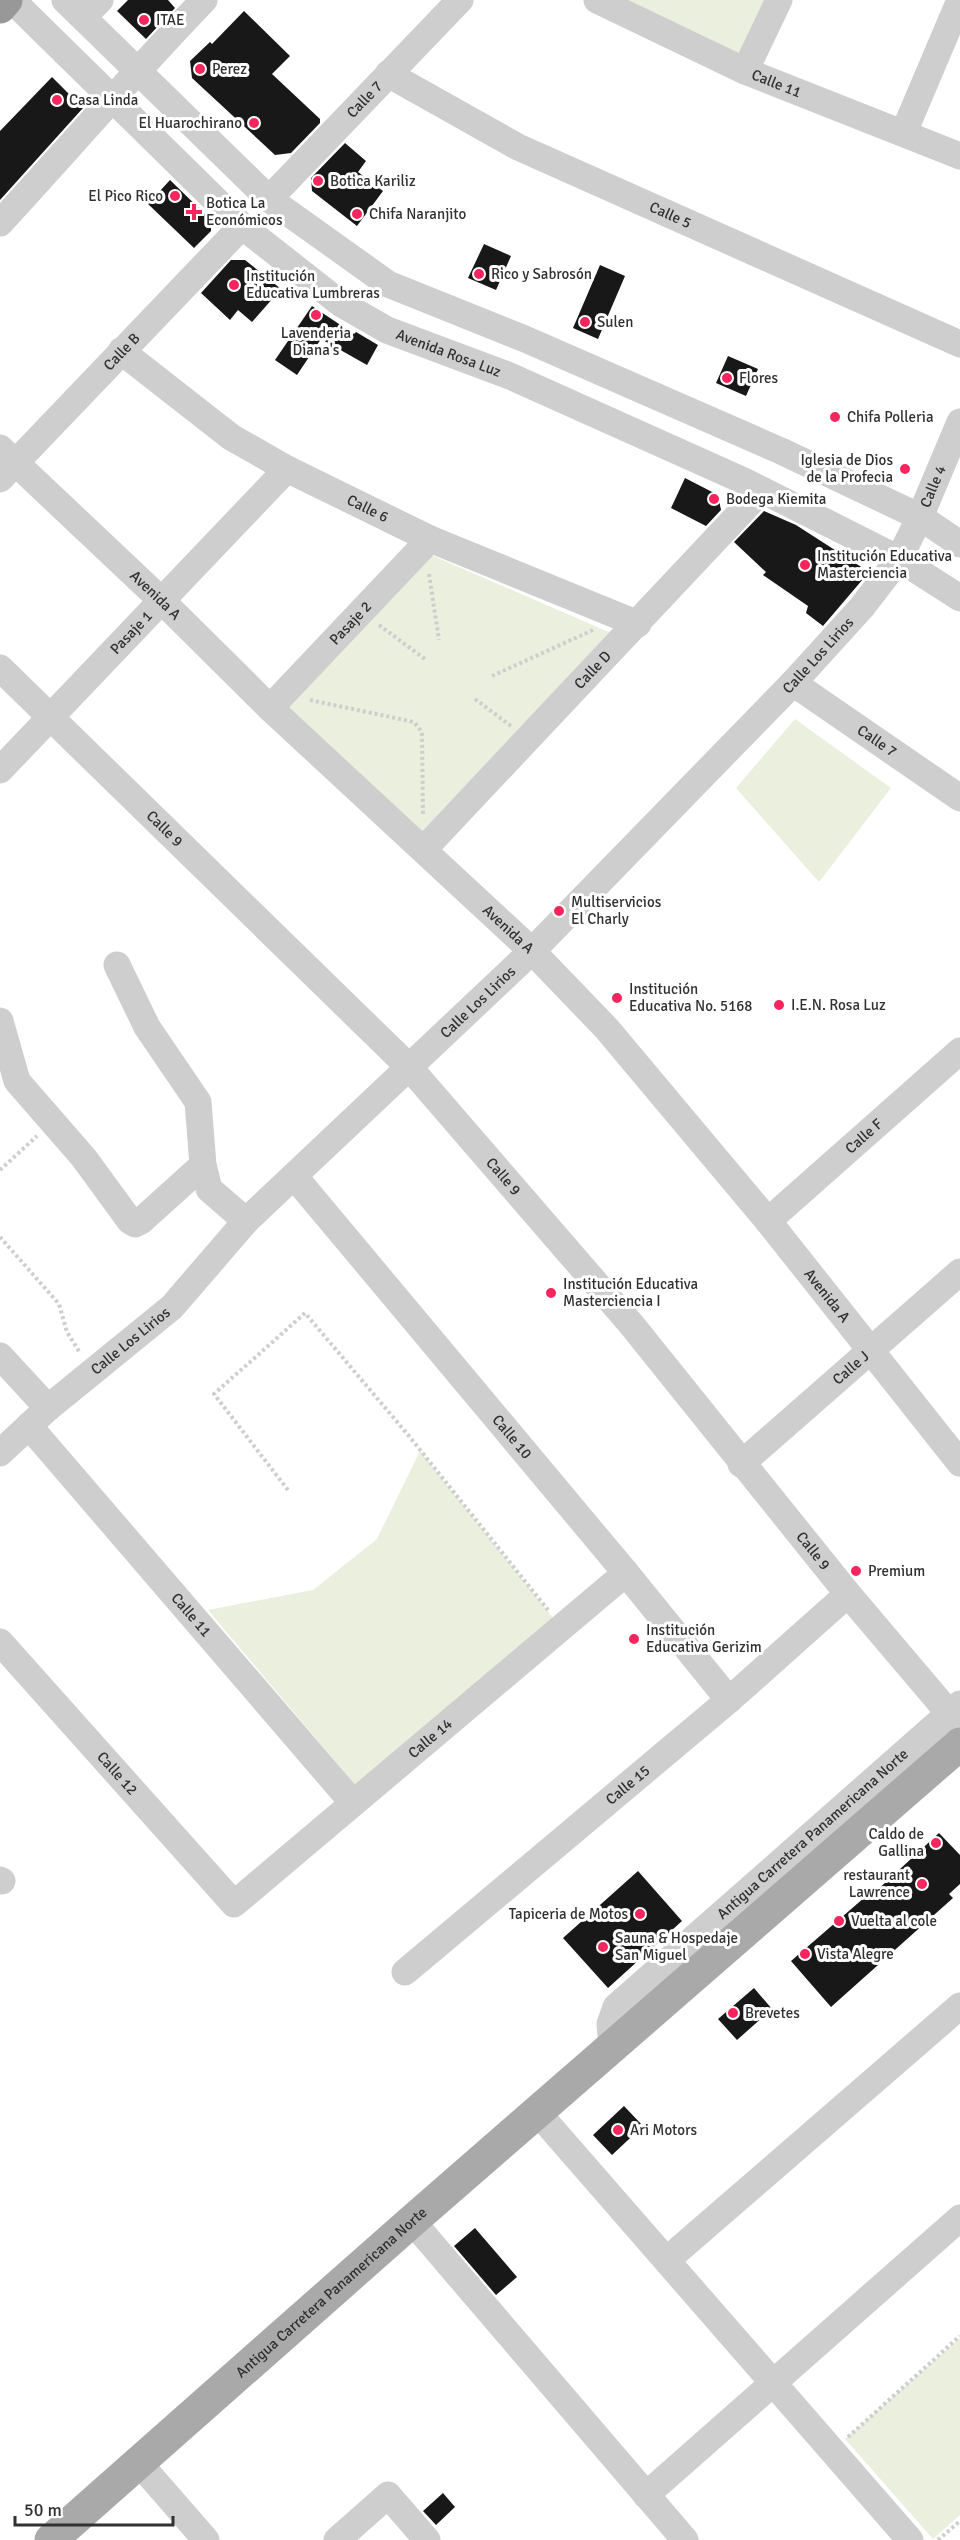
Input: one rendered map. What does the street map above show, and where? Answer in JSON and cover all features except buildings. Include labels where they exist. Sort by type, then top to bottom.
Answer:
[{"type":"highway","points":[[0,7],[6,0]]},
{"type":"main road","name":"Antigua Carretera Panamericana Norte","points":[[51,2540],[412,2221],[960,1744]]},
{"type":"street","name":"Avenida Rosa Luz","points":[[12,0],[242,226],[340,303],[387,330],[510,376],[762,490],[899,559],[960,598]]},
{"type":"street","points":[[0,223],[113,100],[137,69],[204,0]]},
{"type":"street","name":"Calle 7","points":[[269,199],[459,0]]},
{"type":"street","name":"Calle 11","points":[[597,0],[745,71],[960,156]]},
{"type":"street","points":[[745,71],[779,0]]},
{"type":"street","points":[[904,132],[960,0]]},
{"type":"street","points":[[83,6],[137,69],[269,199],[388,284],[557,353],[781,451],[920,517],[960,544]]},
{"type":"street","name":"Calle 5","points":[[388,74],[518,147],[960,344]]},
{"type":"street","name":"Calle B","points":[[5,464],[121,351],[242,226]]},
{"type":"street","name":"Calle 6","points":[[121,351],[231,437],[287,469],[427,541],[629,620]]},
{"type":"street","name":"Calle 4","points":[[920,517],[960,422]]},
{"type":"street","name":"Avenida A","points":[[5,464],[277,701],[424,849],[532,951],[607,1029],[768,1221],[960,1463]]},
{"type":"street","name":"Pasaje 1","points":[[0,770],[287,469]]},
{"type":"street","name":"Calle D","points":[[424,849],[528,739],[629,620],[762,490]]},
{"type":"street","name":"Calle Los Lirios","points":[[0,1453],[38,1417],[172,1307],[246,1221],[532,951],[793,683],[862,607],[899,559],[920,517]]},
{"type":"street","name":"Pasaje 2","points":[[277,701],[427,541]]},
{"type":"street","name":"Calle 9","points":[[0,668],[51,715],[409,1067],[631,1324],[741,1464],[848,1594],[956,1715]]},
{"type":"street","name":"Calle 7","points":[[793,683],[960,798]]},
{"type":"street","points":[[117,965],[147,1026],[198,1102],[203,1165],[209,1188],[246,1221]]},
{"type":"street","points":[[0,1021],[17,1081],[84,1158],[130,1221],[135,1224],[141,1221],[203,1165]]},
{"type":"street","name":"Calle F","points":[[768,1221],[960,1051]]},
{"type":"street","name":"Calle 10","points":[[294,1176],[626,1573],[729,1700]]},
{"type":"street","name":"Calle J","points":[[741,1464],[960,1272]]},
{"type":"street","name":"Calle 11","points":[[0,1356],[38,1417],[353,1803]]},
{"type":"street","name":"Calle 14","points":[[234,1904],[626,1573]]},
{"type":"street","name":"Calle 15","points":[[405,1972],[729,1700],[848,1594]]},
{"type":"street","name":"Calle 12","points":[[0,1642],[234,1904]]},
{"type":"street","name":"Antigua Carretera Panamericana Norte","points":[[612,2048],[610,2024],[616,2007],[956,1715]]},
{"type":"street","points":[[668,2259],[960,2006]]},
{"type":"street","points":[[538,2113],[668,2259],[771,2382],[910,2540]]},
{"type":"street","points":[[646,2495],[771,2382],[960,2218]]},
{"type":"street","points":[[412,2221],[685,2540]]},
{"type":"street","points":[[139,2463],[206,2540]]},
{"type":"street","points":[[337,2540],[388,2495],[427,2540]]},
{"type":"path","points":[[427,541],[439,640]]},
{"type":"path","points":[[361,612],[425,658]]},
{"type":"path","points":[[492,676],[629,620]]},
{"type":"path","points":[[475,699],[528,739]]},
{"type":"path","points":[[277,701],[414,722],[422,732],[424,849]]},
{"type":"path","points":[[0,1170],[52,1121]]},
{"type":"path","points":[[0,1237],[58,1304],[67,1332],[93,1374]]},
{"type":"path","points":[[288,1490],[214,1394],[305,1313],[409,1436],[562,1627]]},
{"type":"path","points":[[832,2451],[960,2336]]},
{"type":"path","points":[[938,2540],[960,2521]]},
{"type":"green space","points":[[621,0],[772,0],[744,60]]},
{"type":"green space","points":[[431,555],[611,633],[422,831],[286,710]]},
{"type":"green space","points":[[795,719],[891,788],[819,882],[736,788]]},
{"type":"green space","points":[[420,1451],[554,1619],[355,1785],[208,1610],[313,1590],[377,1539]]},
{"type":"green space","points":[[960,2338],[960,2515],[933,2539],[845,2439]]},
{"type":"place","name":"ITAE","points":[[144,20]]},
{"type":"place","name":"Perez","points":[[200,69]]},
{"type":"place","name":"Casa Linda","points":[[57,100]]},
{"type":"place","name":"El Huarochirano","points":[[254,123]]},
{"type":"place","name":"Botica Kariliz","points":[[318,181]]},
{"type":"place","name":"El Pico Rico","points":[[175,196]]},
{"type":"place","name":"Botica La Económicos","points":[[194,212]]},
{"type":"place","name":"Chifa Naranjito","points":[[357,214]]},
{"type":"place","name":"Rico y Sabrosón","points":[[479,274]]},
{"type":"place","name":"Institución Educativa Lumbreras","points":[[234,285]]},
{"type":"place","name":"Lavenderia Diana's","points":[[316,315]]},
{"type":"place","name":"Sulen","points":[[585,322]]},
{"type":"place","name":"Flores","points":[[727,378]]},
{"type":"place","name":"Chifa Polleria","points":[[835,417]]},
{"type":"place","name":"Iglesia de Dios de la Profecia","points":[[905,469]]},
{"type":"place","name":"Bodega Kiemita","points":[[714,499]]},
{"type":"place","name":"Institución Educativa Masterciencia","points":[[805,565]]},
{"type":"place","name":"Multiservicios El Charly","points":[[559,911]]},
{"type":"place","name":"Institución Educativa No. 5168","points":[[617,998]]},
{"type":"place","name":"I.E.N. Rosa Luz","points":[[779,1005]]},
{"type":"place","name":"Institución Educativa Masterciencia I","points":[[551,1293]]},
{"type":"place","name":"Premium","points":[[856,1571]]},
{"type":"place","name":"Institución Educativa Gerizim","points":[[634,1639]]},
{"type":"place","name":"Caldo de Gallina","points":[[936,1843]]},
{"type":"place","name":"restaurant Lawrence","points":[[922,1884]]},
{"type":"place","name":"Tapiceria de Motos","points":[[640,1914]]},
{"type":"place","name":"Vuelta al cole","points":[[839,1921]]},
{"type":"place","name":"Sauna & Hospedaje San Miguel","points":[[603,1947]]},
{"type":"place","name":"Vista Alegre","points":[[805,1954]]},
{"type":"place","name":"Brevetes","points":[[733,2013]]},
{"type":"place","name":"Ari Motors","points":[[618,2130]]}]
